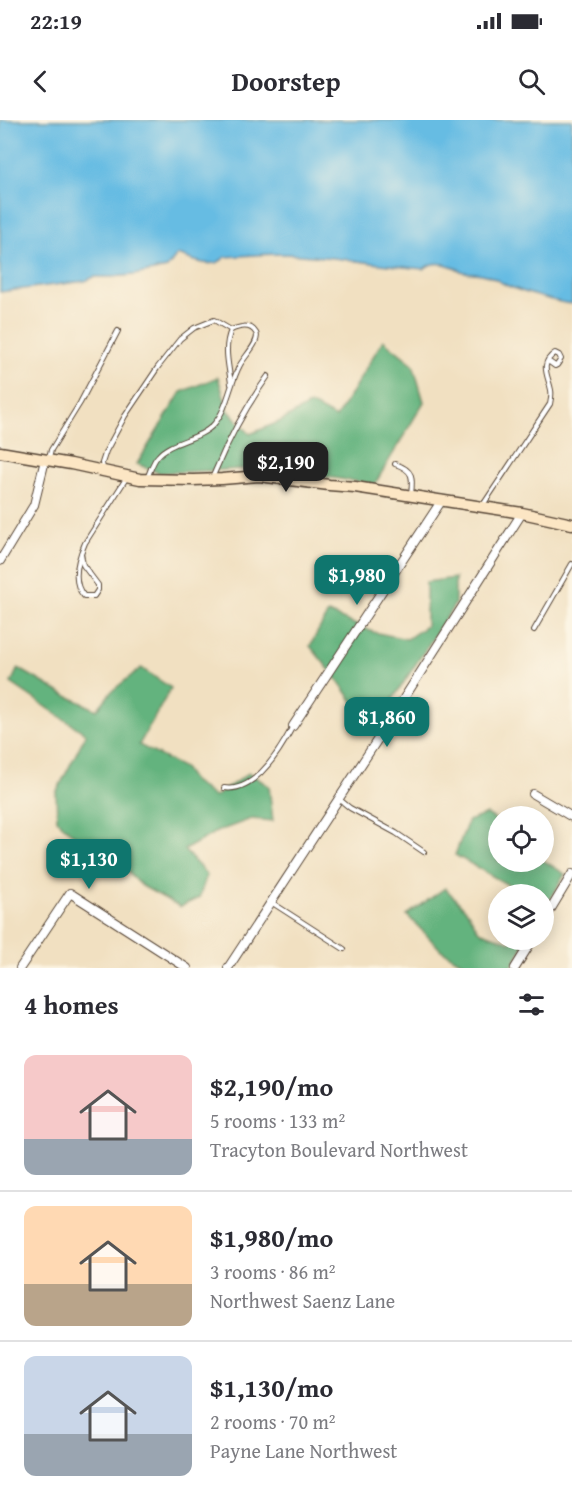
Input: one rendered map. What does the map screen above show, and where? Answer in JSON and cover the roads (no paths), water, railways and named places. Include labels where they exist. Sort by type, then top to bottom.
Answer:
[{"type":"main road","points":[[0,452],[146,480],[212,480],[267,476],[372,489],[522,513],[572,524]]},
{"type":"street","points":[[0,561],[34,505],[47,460]]},
{"type":"street","points":[[293,726],[442,500]]},
{"type":"street","points":[[228,968],[522,513]]},
{"type":"street","points":[[533,794],[572,817]]},
{"type":"street","points":[[554,904],[572,874]]},
{"type":"street","points":[[20,968],[70,893],[187,968]]},
{"type":"street","points":[[515,968],[526,950]]},
{"type":"lane","points":[[104,472],[102,464],[106,451],[125,416],[180,339],[194,328],[214,320],[231,330]]},
{"type":"lane","points":[[146,480],[158,455],[207,430],[214,423],[225,404],[240,365],[257,338],[256,333],[250,328],[241,326],[231,330],[226,351],[231,384]]},
{"type":"lane","points":[[47,460],[118,331]]},
{"type":"lane","points":[[482,507],[550,405],[552,397],[545,369],[548,361]]},
{"type":"lane","points":[[212,480],[241,416],[268,376]]},
{"type":"lane","points":[[395,464],[410,472],[411,495]]},
{"type":"lane","points":[[81,553],[83,565],[98,585],[94,596],[84,596],[77,584],[81,553],[127,477]]},
{"type":"lane","points":[[534,630],[572,564]]},
{"type":"lane","points":[[224,788],[239,787],[264,770],[275,758],[293,726]]},
{"type":"lane","points":[[339,799],[350,808],[396,833],[424,852]]},
{"type":"lane","points":[[271,902],[345,949]]},
{"type":"water","points":[[0,120],[572,120],[572,304],[531,294],[486,275],[464,272],[444,264],[433,264],[424,269],[281,254],[225,257],[208,264],[177,255],[167,268],[134,275],[94,277],[85,281],[0,292]]}]
